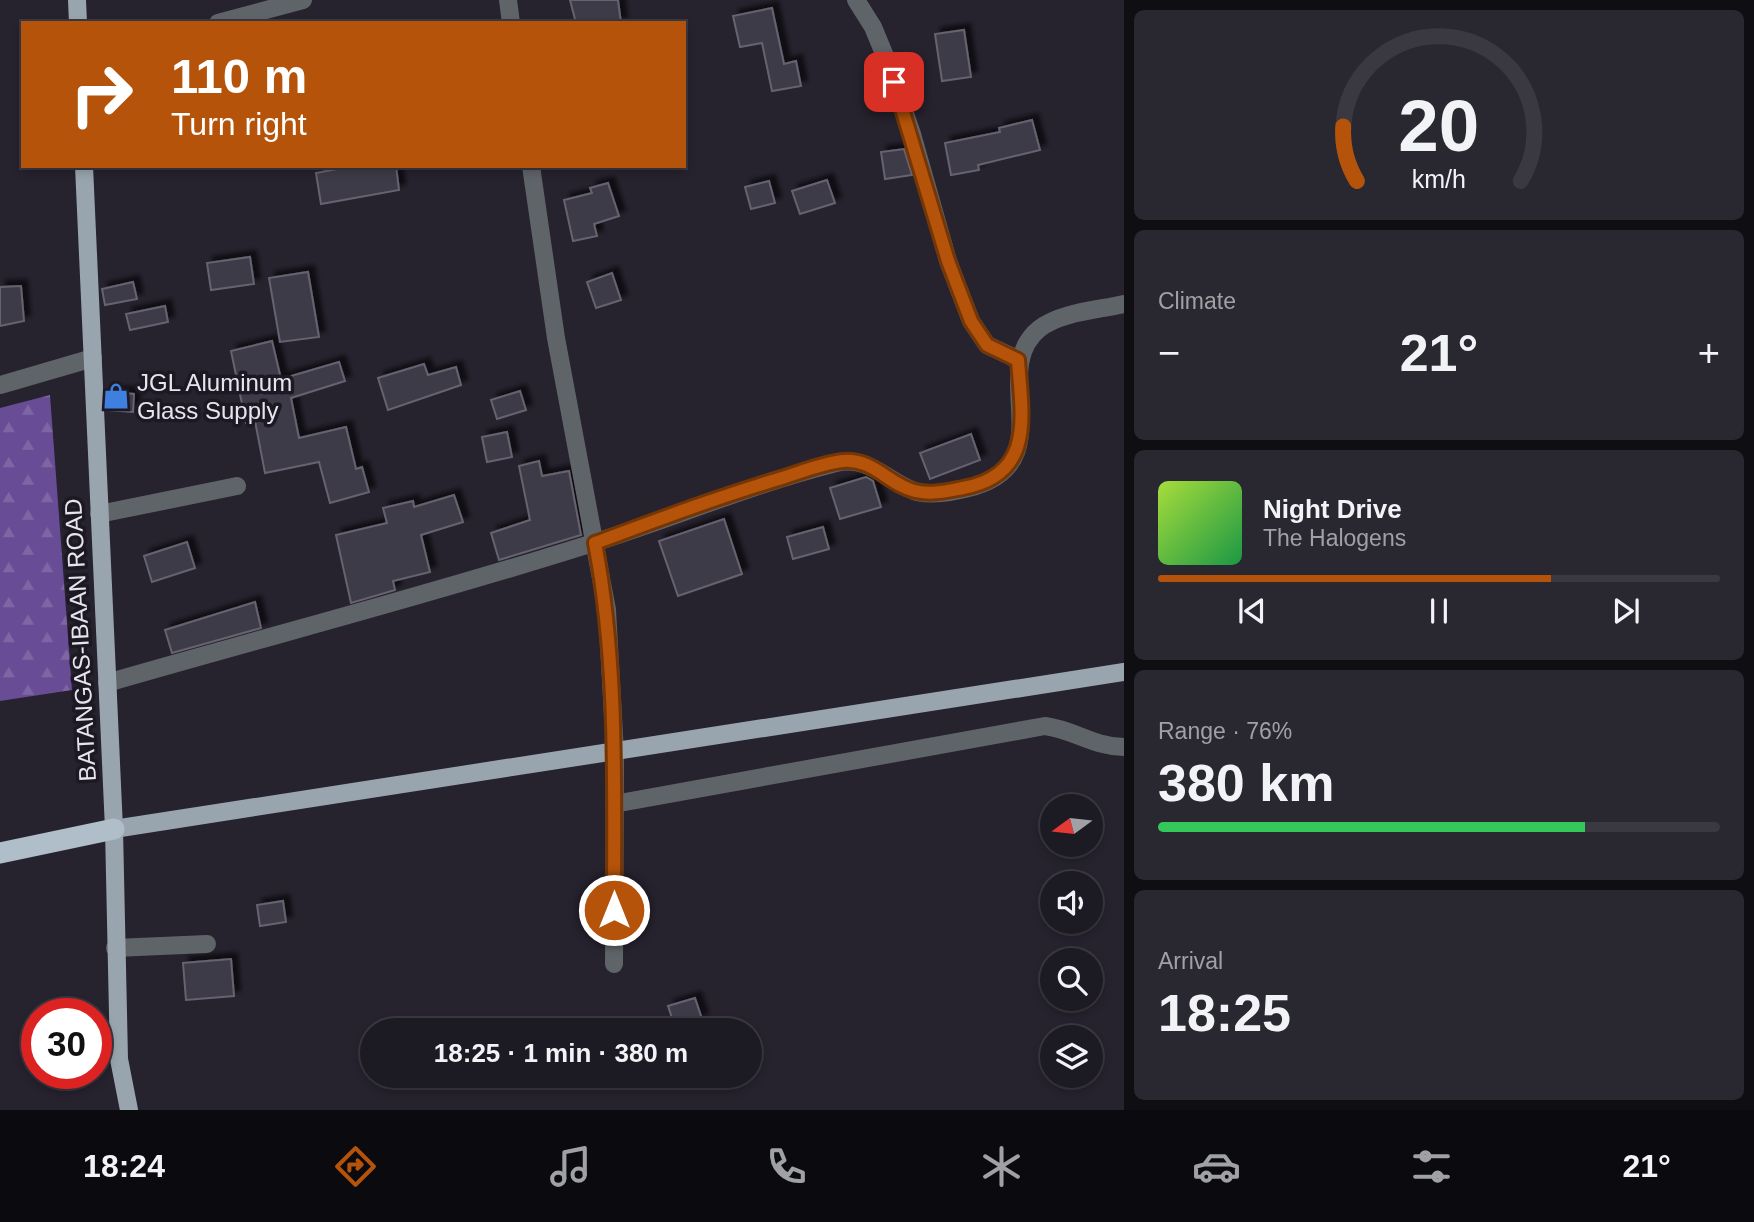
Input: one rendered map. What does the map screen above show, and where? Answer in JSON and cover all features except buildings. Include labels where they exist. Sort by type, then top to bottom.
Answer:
[{"type":"highway","points":[[0,840],[114,829]]},
{"type":"highway","points":[[0,853],[114,829]]},
{"type":"main road","points":[[77,0],[78,21]]},
{"type":"main road","name":"BATANGAS-IBAAN ROAD","points":[[84,168],[114,829],[119,1059],[129,1110]]},
{"type":"main road","points":[[114,829],[1124,672]]},
{"type":"street","points":[[225,21],[303,0]]},
{"type":"street","points":[[508,0],[511,21]]},
{"type":"street","points":[[856,0],[873,27],[886,56],[912,134],[948,261],[971,321],[987,345],[1018,360]]},
{"type":"street","points":[[531,168],[556,338],[607,610],[615,752],[614,964]]},
{"type":"street","points":[[107,682],[595,543],[734,492],[841,461],[860,461],[913,491],[933,494],[987,481],[999,476],[1013,458],[1021,436],[1018,360],[1026,343],[1040,328],[1073,316],[1124,304]]},
{"type":"street","points":[[0,385],[93,358]]},
{"type":"street","points":[[99,514],[237,486]]},
{"type":"street","points":[[614,804],[1045,726],[1059,728],[1085,741],[1124,747]]},
{"type":"street","points":[[115,948],[207,944]]},
{"type":"green space","points":[[50,395],[72,690],[0,701],[0,408]]},
{"type":"place","name":"JGL Aluminum Glass Supply","points":[[116,396]]},
{"type":"route","points":[[614,910],[614,728],[607,610],[595,543],[734,492],[841,461],[860,461],[913,491],[933,494],[976,486],[999,476],[1013,458],[1021,436],[1018,360],[987,345],[971,321],[948,261],[912,134],[894,82]]}]
